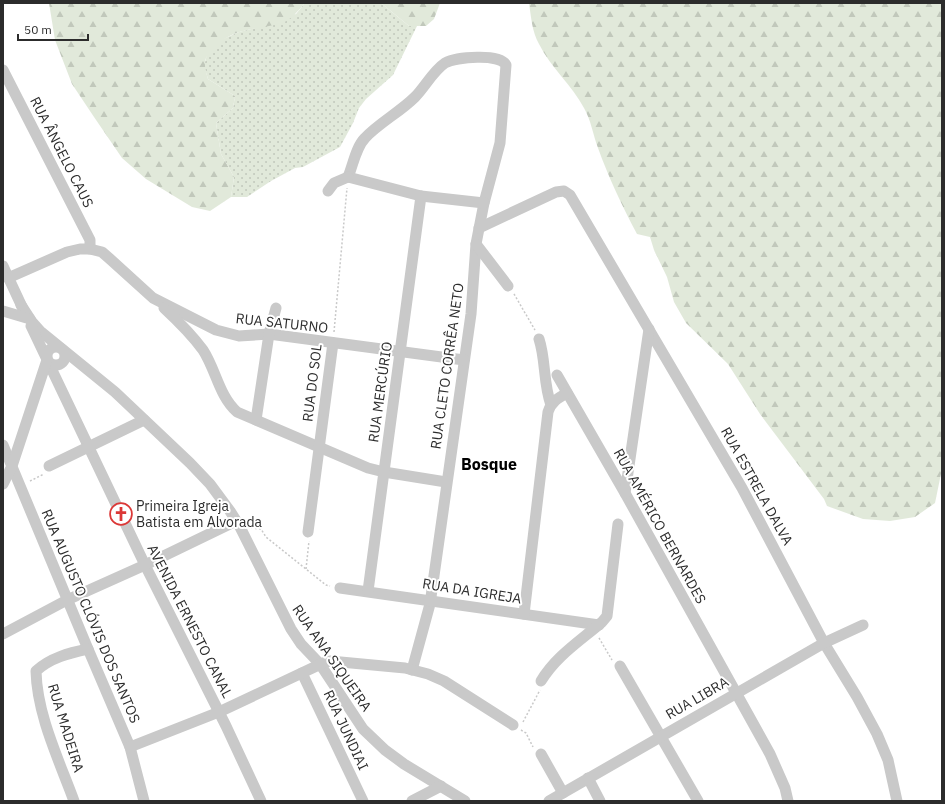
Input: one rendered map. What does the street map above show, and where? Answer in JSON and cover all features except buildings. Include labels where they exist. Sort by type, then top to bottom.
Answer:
[{"type":"street","name":"RUA CLETO CORRÊA NETO","points":[[348,177],[364,138],[416,96],[444,64],[453,60],[478,58],[500,59],[504,62],[506,65],[500,143],[484,203],[476,244],[471,314],[430,600],[412,670]]},
{"type":"street","name":"RUA ÂNGELO CAUS","points":[[3,70],[90,240],[90,249]]},
{"type":"street","points":[[328,191],[334,183],[348,177],[421,196],[484,203]]},
{"type":"street","name":"RUA ESTRELA DALVA","points":[[479,228],[556,192],[564,191],[570,195],[742,488],[824,643],[877,734],[888,760],[897,801]]},
{"type":"street","name":"RUA MERCÚRIO","points":[[368,591],[421,196]]},
{"type":"street","points":[[476,244],[508,286]]},
{"type":"street","name":"RUA SATURNO","points":[[8,278],[67,252],[80,249],[90,249],[102,252],[106,255],[153,298],[216,330],[239,336],[269,334],[464,360]]},
{"type":"street","name":"AVENIDA ERNESTO CANAL","points":[[3,266],[261,801]]},
{"type":"street","points":[[153,298],[188,332],[203,351],[211,364],[230,405],[237,412],[368,468],[446,482]]},
{"type":"street","points":[[256,420],[269,334],[276,308]]},
{"type":"street","points":[[3,312],[29,318]]},
{"type":"street","name":"AVENIDA ERNESTO CANAL","points":[[29,318],[40,331],[62,349]]},
{"type":"street","points":[[625,493],[649,329]]},
{"type":"street","points":[[539,339],[543,355],[546,385],[551,405]]},
{"type":"street","name":"RUA DO SOL","points":[[308,532],[333,343]]},
{"type":"street","points":[[3,484],[12,466],[47,360],[47,354],[50,349],[57,347],[62,349],[65,356],[62,363]]},
{"type":"street","name":"RUA ANA SIQUEIRA","points":[[62,349],[114,392],[207,480],[219,495],[242,532],[286,621],[301,644],[320,664],[363,729],[385,750],[404,764],[465,801]]},
{"type":"street","points":[[47,360],[53,365],[72,360],[79,362]]},
{"type":"street","name":"AVENIDA ERNESTO CANAL","points":[[61,389],[58,374],[62,363]]},
{"type":"street","name":"RUA AMÉRICO BERNARDES","points":[[557,375],[625,493],[770,754],[785,788],[788,801]]},
{"type":"street","points":[[524,614],[547,416],[551,405],[567,393]]},
{"type":"street","points":[[47,470],[89,446],[144,420]]},
{"type":"street","name":"RUA AUGUSTO CLÓVIS DOS SANTOS","points":[[3,445],[130,747],[144,801]]},
{"type":"street","points":[[3,634],[67,600],[146,565],[236,521]]},
{"type":"street","points":[[541,681],[546,672],[560,657],[599,625],[608,613],[618,524]]},
{"type":"street","name":"RUA DA IGREJA","points":[[340,588],[599,625]]},
{"type":"street","name":"RUA LIBRA","points":[[548,801],[824,643],[863,626]]},
{"type":"street","name":"RUA MADEIRA","points":[[74,801],[42,712],[36,685],[36,671],[42,665],[68,653],[88,649]]},
{"type":"street","points":[[130,747],[219,712],[320,664],[335,661],[412,670],[428,674],[444,681],[518,725]]},
{"type":"street","points":[[620,666],[698,801]]},
{"type":"street","name":"RUA JUNDIAI","points":[[302,673],[363,801]]},
{"type":"street","points":[[538,752],[563,793]]},
{"type":"street","points":[[588,778],[600,801]]},
{"type":"street","points":[[412,801],[441,786]]},
{"type":"path","name":"RUA DO SOL","points":[[333,343],[348,177]]},
{"type":"path","points":[[508,286],[521,305],[539,339]]},
{"type":"path","points":[[24,484],[47,470]]},
{"type":"path","points":[[242,532],[248,527],[261,529],[266,537],[326,585]]},
{"type":"path","points":[[306,569],[309,538],[308,532]]},
{"type":"path","points":[[538,752],[526,733],[518,725],[541,689],[541,681]]},
{"type":"green space","points":[[49,3],[305,3],[289,20],[285,22],[231,35],[216,46],[206,57],[205,68],[208,79],[235,96],[233,108],[216,123],[221,154],[234,177],[231,197],[210,211],[192,207],[146,179],[122,158],[72,84],[55,40]]},
{"type":"green space","points":[[305,3],[381,3],[409,26],[417,26],[393,75],[366,99],[359,108],[340,147],[303,167],[295,168],[271,181],[247,197],[231,197],[234,177],[221,154],[216,123],[233,108],[235,96],[208,79],[204,66],[207,54],[221,40],[239,32],[296,14]]},
{"type":"green space","points":[[381,3],[440,3],[434,19],[426,26],[409,26]]},
{"type":"green space","points":[[529,3],[942,3],[942,469],[935,503],[915,517],[890,521],[863,519],[827,506],[824,499],[760,414],[728,364],[686,323],[674,302],[667,277],[654,250],[650,237],[637,234],[621,203],[602,159],[584,108],[574,92],[549,61],[537,39],[532,24]]},
{"type":"place","name":"Primeira Igreja Batista em Alvorada","points":[[121,514]]},
{"type":"district","name":"Bosque","points":[[489,464]]}]
